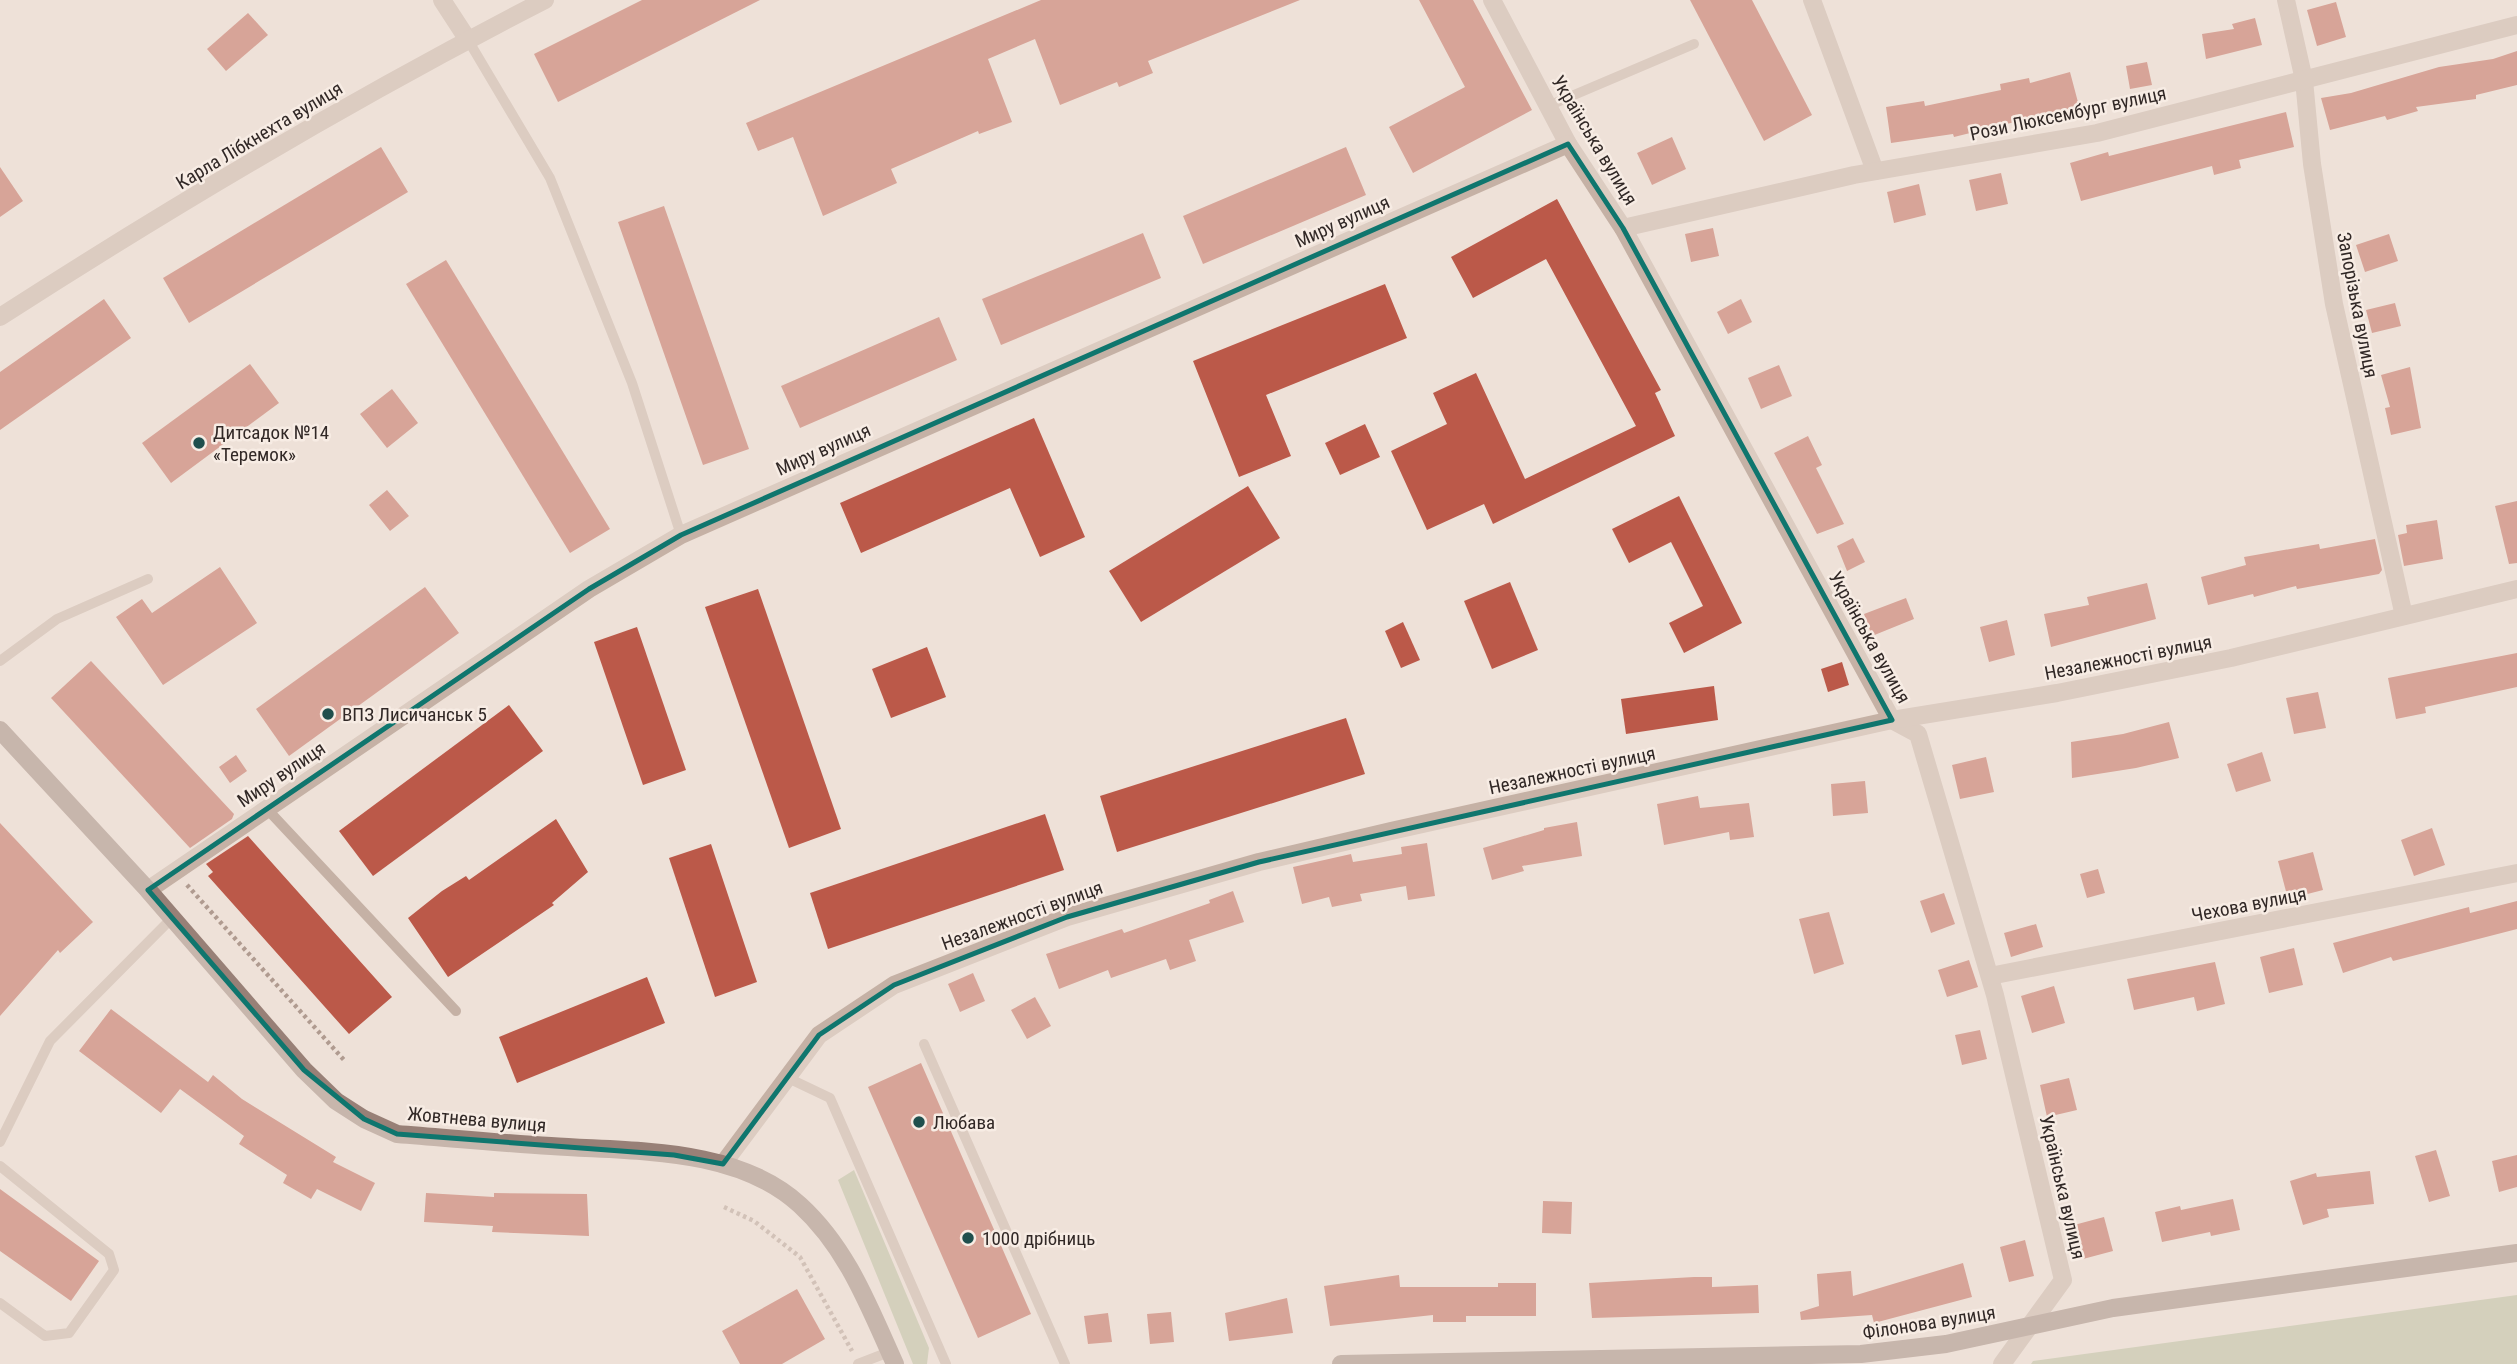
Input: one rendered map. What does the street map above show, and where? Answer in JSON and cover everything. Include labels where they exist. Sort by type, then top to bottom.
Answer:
[{"type":"street","points":[[442,0],[468,40]]},
{"type":"street","name":"Карла Лібкнехта вулиця","points":[[0,317],[369,94],[545,0]]},
{"type":"street","name":"Українська вулиця","points":[[1492,0],[1568,144],[1623,228],[1892,720],[1918,734],[1990,976],[2063,1280],[2002,1364]]},
{"type":"street","points":[[1812,0],[1875,171]]},
{"type":"street","name":"Запорізька вулиця","points":[[2286,0],[2304,80],[2312,164],[2334,304],[2404,616]]},
{"type":"street","name":"Рози Люксембург вулиця","points":[[1623,228],[1875,171],[2096,133],[2517,25]]},
{"type":"street","name":"Миру вулиця","points":[[148,890],[589,589],[681,535],[1568,144]]},
{"type":"street","name":"Незалежності вулиця","points":[[723,1164],[819,1035],[894,985],[1067,917],[1259,862],[1892,720],[2057,693],[2205,663],[2517,589]]},
{"type":"street","name":"Жовтнева вулиця","points":[[0,730],[148,890],[304,1070],[336,1101],[364,1119],[397,1134],[674,1155],[723,1164],[763,1181],[800,1205],[849,1263],[892,1358]]},
{"type":"street","name":"Чехова вулиця","points":[[1990,976],[2517,873]]},
{"type":"street","name":"Філонова вулиця","points":[[1341,1364],[1861,1354],[1946,1344],[2113,1308],[2517,1253]]},
{"type":"lane","points":[[468,40],[550,178],[632,383],[681,535]]},
{"type":"lane","points":[[1548,106],[1694,44]]},
{"type":"lane","points":[[0,661],[57,619],[148,579]]},
{"type":"lane","points":[[267,809],[456,1011]]},
{"type":"lane","points":[[0,1142],[51,1041],[172,918]]},
{"type":"lane","points":[[924,1044],[1065,1364]]},
{"type":"lane","points":[[788,1078],[830,1098],[946,1364]]},
{"type":"lane","points":[[0,1166],[109,1254],[114,1270],[69,1333],[45,1336],[0,1303]]},
{"type":"lane","points":[[858,1364],[892,1358]]},
{"type":"path","points":[[175,872],[344,1060]]},
{"type":"path","points":[[724,1207],[754,1221],[800,1257],[858,1364]]},
{"type":"highlighted area","points":[[1568,144],[1623,228],[1892,720],[1259,862],[1067,917],[894,985],[819,1035],[723,1164],[674,1155],[397,1134],[364,1119],[304,1070],[148,890],[589,589],[681,535]]},
{"type":"green space","points":[[854,1170],[929,1348],[927,1364],[913,1364],[838,1180]]},
{"type":"green space","points":[[2517,1295],[2517,1364],[2031,1364],[2033,1361]]},
{"type":"building","points":[[642,0],[760,0],[558,102],[534,54]]},
{"type":"building","points":[[1041,0],[1300,0],[1148,61],[1153,73],[1119,87],[1117,82],[1060,105],[1035,39],[988,59],[1012,122],[979,134],[978,131],[891,169],[897,183],[823,216],[793,137],[758,151],[746,123]]},
{"type":"building","points":[[1419,0],[1473,0],[1532,110],[1413,173],[1389,127],[1465,87]]},
{"type":"building","points":[[1690,0],[1752,0],[1812,115],[1764,141]]},
{"type":"building","points":[[2336,2],[2346,37],[2317,46],[2307,10]]},
{"type":"building","points":[[248,13],[268,35],[226,71],[207,49]]},
{"type":"building","points":[[2255,18],[2262,45],[2206,59],[2202,34],[2234,29],[2232,24]]},
{"type":"building","points":[[2517,51],[2517,85],[2476,95],[2476,99],[2416,107],[2418,111],[2387,120],[2385,116],[2330,130],[2321,98],[2351,93],[2439,67],[2493,59]]},
{"type":"building","points":[[2147,62],[2152,85],[2130,89],[2126,66]]},
{"type":"building","points":[[2070,72],[2079,106],[1954,137],[1953,134],[1891,143],[1886,107],[1924,101],[1925,106],[2001,90],[2000,84],[2029,78],[2030,83]]},
{"type":"building","points":[[2286,112],[2294,147],[2239,160],[2241,168],[2214,175],[2212,166],[2081,201],[2070,163],[2108,152],[2109,156]]},
{"type":"building","points":[[1672,137],[1686,169],[1652,185],[1637,153]]},
{"type":"building","points":[[381,147],[408,192],[189,323],[163,278]]},
{"type":"building","points":[[1346,147],[1366,195],[1203,264],[1183,216]]},
{"type":"building","points":[[0,167],[23,201],[0,217]]},
{"type":"building","points":[[2001,173],[2008,204],[1976,211],[1969,180]]},
{"type":"building","points":[[1919,184],[1926,215],[1894,223],[1887,192]]},
{"type":"building","points":[[1557,199],[1661,390],[1655,393],[1675,436],[1493,524],[1484,504],[1427,530],[1391,451],[1447,424],[1433,393],[1476,373],[1525,479],[1636,426],[1546,259],[1473,298],[1451,257]]},
{"type":"building","points":[[664,206],[749,449],[703,465],[618,222]]},
{"type":"building","points":[[1713,228],[1719,256],[1691,262],[1685,234]]},
{"type":"building","points":[[1143,233],[1161,278],[1001,345],[982,299]]},
{"type":"building","points":[[2389,234],[2398,261],[2365,272],[2356,245]]},
{"type":"building","points":[[446,260],[610,529],[570,553],[406,284]]},
{"type":"building","points":[[1385,284],[1407,338],[1266,395],[1291,456],[1239,477],[1193,361]]},
{"type":"building","points":[[104,299],[131,338],[0,430],[0,372]]},
{"type":"building","points":[[1741,299],[1752,322],[1728,334],[1717,312]]},
{"type":"building","points":[[2395,303],[2401,326],[2372,333],[2366,310]]},
{"type":"building","points":[[939,317],[957,360],[800,428],[781,386]]},
{"type":"building","points":[[250,364],[279,403],[171,483],[142,443]]},
{"type":"building","points":[[1779,365],[1792,396],[1761,409],[1748,378]]},
{"type":"building","points":[[2410,367],[2421,428],[2391,435],[2385,408],[2390,407],[2381,375]]},
{"type":"building","points":[[392,389],[418,423],[387,448],[360,414]]},
{"type":"building","points":[[1034,418],[1085,537],[1040,557],[1010,488],[861,553],[840,503]]},
{"type":"building","points":[[1365,424],[1380,457],[1340,475],[1325,443]]},
{"type":"building","points":[[1808,436],[1822,465],[1816,468],[1844,524],[1817,534],[1774,453]]},
{"type":"building","points":[[1248,486],[1280,538],[1141,622],[1109,571]]},
{"type":"building","points":[[387,490],[409,516],[390,531],[369,505]]},
{"type":"building","points":[[1679,496],[1742,623],[1684,653],[1669,623],[1703,606],[1671,542],[1629,563],[1612,529]]},
{"type":"building","points":[[2517,501],[2517,563],[2509,564],[2495,506]]},
{"type":"building","points":[[2437,520],[2443,559],[2404,566],[2398,535],[2407,533],[2406,525]]},
{"type":"building","points":[[1853,538],[1865,562],[1847,571],[1837,546]]},
{"type":"building","points":[[2375,539],[2382,570],[2379,574],[2297,589],[2296,586],[2208,605],[2201,577],[2246,565],[2244,557],[2319,544],[2320,549]]},
{"type":"building","points":[[220,567],[257,623],[163,685],[116,617],[142,599],[152,613]]},
{"type":"building","points":[[1510,582],[1538,650],[1492,669],[1464,601]]},
{"type":"building","points":[[2147,583],[2156,619],[2051,647],[2044,614],[2089,605],[2087,597]]},
{"type":"building","points":[[425,587],[459,633],[289,756],[256,709]]},
{"type":"building","points":[[758,589],[841,829],[789,848],[705,607]]},
{"type":"building","points":[[1906,598],[1914,619],[1872,636],[1864,614]]},
{"type":"building","points":[[2007,620],[2015,655],[1989,662],[1980,627]]},
{"type":"building","points":[[1403,622],[1420,660],[1401,668],[1385,631]]},
{"type":"building","points":[[637,627],[686,770],[643,785],[594,642]]},
{"type":"building","points":[[927,647],[946,697],[891,718],[872,669]]},
{"type":"building","points":[[2517,653],[2517,687],[2425,707],[2426,713],[2396,719],[2388,678]]},
{"type":"building","points":[[91,661],[234,814],[232,819],[190,848],[51,698]]},
{"type":"building","points":[[1842,662],[1849,685],[1828,692],[1821,669]]},
{"type":"building","points":[[1714,686],[1718,720],[1626,734],[1621,699]]},
{"type":"building","points":[[2318,692],[2326,728],[2294,734],[2286,698]]},
{"type":"building","points":[[509,705],[543,751],[373,876],[339,831]]},
{"type":"building","points":[[1346,718],[1365,774],[1117,852],[1100,796]]},
{"type":"building","points":[[2169,722],[2179,758],[2072,778],[2071,742],[2123,734]]},
{"type":"building","points":[[2262,752],[2271,781],[2236,792],[2227,764]]},
{"type":"building","points":[[236,755],[247,771],[230,783],[219,767]]},
{"type":"building","points":[[1986,757],[1994,792],[1960,799],[1952,765]]},
{"type":"building","points":[[1865,781],[1868,813],[1833,816],[1831,784]]},
{"type":"building","points":[[1698,796],[1700,808],[1749,803],[1754,837],[1730,840],[1729,832],[1664,845],[1657,804]]},
{"type":"building","points":[[1045,814],[1064,870],[828,949],[810,893]]},
{"type":"building","points":[[556,819],[588,872],[552,903],[554,905],[448,977],[408,918],[442,891],[466,876],[469,880]]},
{"type":"building","points":[[1577,822],[1582,856],[1522,866],[1524,871],[1492,880],[1483,848],[1544,828]]},
{"type":"building","points":[[0,823],[93,922],[60,953],[58,950],[0,1016]]},
{"type":"building","points":[[2432,828],[2445,865],[2414,876],[2401,840]]},
{"type":"building","points":[[248,836],[392,997],[349,1034],[208,876],[213,872],[206,864]]},
{"type":"building","points":[[1427,843],[1435,896],[1408,900],[1406,886],[1360,894],[1362,901],[1332,907],[1329,897],[1302,904],[1293,867],[1351,854],[1353,862],[1402,854],[1401,847]]},
{"type":"building","points":[[711,844],[757,982],[715,997],[669,858]]},
{"type":"building","points":[[2313,852],[2323,890],[2288,899],[2278,861]]},
{"type":"building","points":[[2098,869],[2105,893],[2087,898],[2080,874]]},
{"type":"building","points":[[1233,891],[1244,922],[1189,940],[1196,961],[1170,970],[1166,959],[1111,978],[1108,970],[1059,989],[1046,954],[1122,929],[1124,933],[1210,903],[1209,900]]},
{"type":"building","points":[[1944,893],[1955,924],[1931,933],[1920,901]]},
{"type":"building","points":[[2517,901],[2517,929],[2393,961],[2391,957],[2343,973],[2333,943],[2469,907],[2470,913]]},
{"type":"building","points":[[1829,912],[1844,964],[1814,974],[1799,919]]},
{"type":"building","points":[[2036,924],[2043,947],[2011,957],[2004,933]]},
{"type":"building","points":[[2294,948],[2303,985],[2269,993],[2260,957]]},
{"type":"building","points":[[1969,960],[1978,987],[1947,997],[1938,970]]},
{"type":"building","points":[[2215,962],[2225,1004],[2197,1011],[2194,997],[2134,1010],[2127,979]]},
{"type":"building","points":[[973,973],[985,1001],[960,1012],[948,984]]},
{"type":"building","points":[[647,977],[665,1023],[517,1083],[499,1037]]},
{"type":"building","points":[[2054,986],[2065,1023],[2032,1033],[2021,996]]},
{"type":"building","points":[[1035,997],[1051,1026],[1027,1039],[1011,1010]]},
{"type":"building","points":[[111,1009],[208,1082],[213,1075],[242,1099],[336,1157],[333,1162],[375,1183],[361,1211],[317,1189],[311,1199],[283,1183],[287,1175],[239,1144],[244,1136],[180,1089],[161,1113],[79,1051]]},
{"type":"building","points":[[1980,1030],[1987,1059],[1962,1065],[1955,1035]]},
{"type":"building","points":[[921,1063],[1031,1314],[978,1338],[868,1087]]},
{"type":"building","points":[[2069,1078],[2077,1110],[2047,1117],[2040,1085]]},
{"type":"building","points":[[2436,1150],[2450,1196],[2429,1202],[2415,1156]]},
{"type":"building","points":[[2517,1155],[2517,1187],[2499,1192],[2492,1161]]},
{"type":"building","points":[[2370,1171],[2374,1204],[2327,1209],[2329,1217],[2303,1225],[2290,1181],[2316,1173],[2317,1177]]},
{"type":"building","points":[[0,1189],[99,1261],[71,1301],[0,1251]]},
{"type":"building","points":[[426,1193],[494,1197],[494,1193],[587,1194],[589,1236],[492,1232],[493,1226],[424,1222]]},
{"type":"building","points":[[2233,1199],[2240,1230],[2211,1236],[2210,1232],[2162,1242],[2155,1212],[2180,1206],[2181,1210]]},
{"type":"building","points":[[1543,1201],[1572,1202],[1571,1234],[1542,1233]]},
{"type":"building","points":[[2104,1217],[2113,1251],[2083,1259],[2074,1225]]},
{"type":"building","points":[[2025,1240],[2034,1276],[2009,1282],[2000,1247]]},
{"type":"building","points":[[1963,1263],[1972,1297],[1874,1323],[1872,1315],[1801,1320],[1800,1312],[1819,1306],[1817,1274],[1851,1271],[1853,1296]]},
{"type":"building","points":[[1399,1275],[1400,1287],[1498,1287],[1498,1283],[1536,1283],[1536,1316],[1466,1316],[1466,1322],[1433,1322],[1433,1315],[1330,1326],[1324,1286]]},
{"type":"building","points":[[1712,1277],[1712,1287],[1758,1285],[1759,1313],[1592,1318],[1589,1283]]},
{"type":"building","points":[[797,1289],[825,1339],[782,1364],[740,1364],[722,1331]]},
{"type":"building","points":[[1287,1298],[1293,1333],[1229,1341],[1225,1313]]},
{"type":"building","points":[[1171,1312],[1174,1342],[1150,1344],[1147,1314]]},
{"type":"building","points":[[1108,1313],[1112,1342],[1088,1344],[1084,1316]]},
{"type":"place","name":"Дитсадок №14 «Теремок»","points":[[199,443]]},
{"type":"place","name":"ВПЗ Лисичанськ 5","points":[[328,714]]},
{"type":"place","name":"Любава","points":[[919,1122]]},
{"type":"place","name":"1000 дрібниць","points":[[968,1238]]}]
